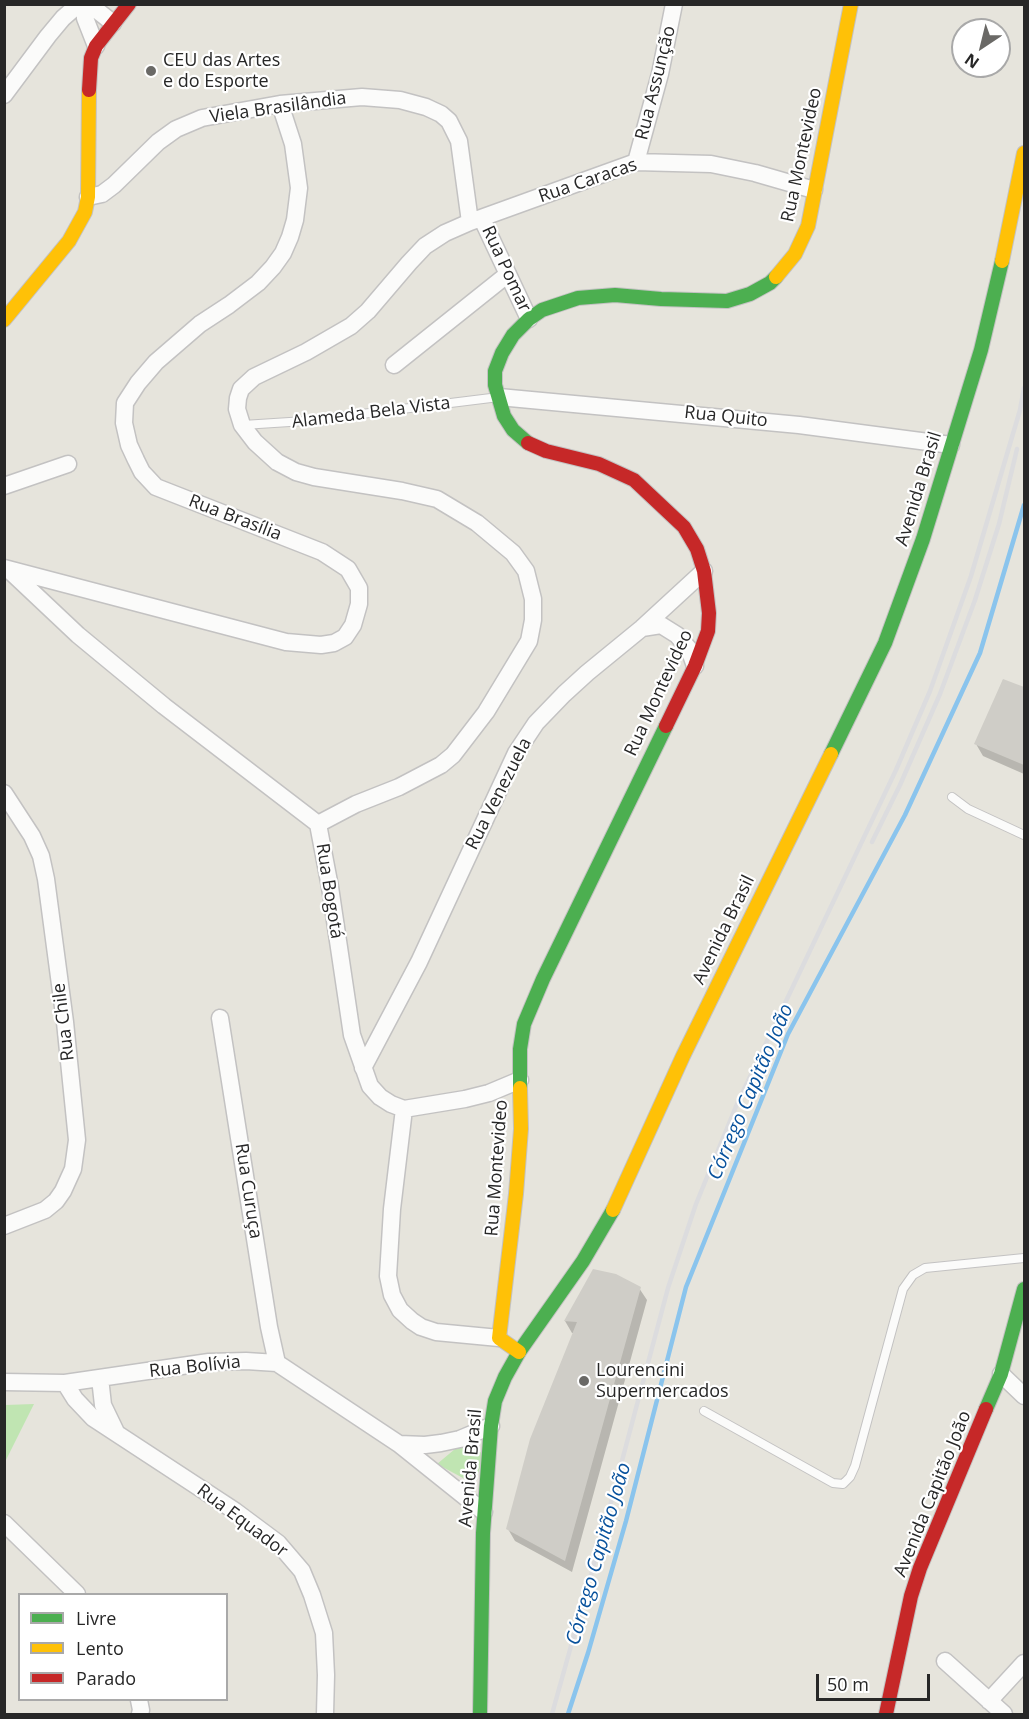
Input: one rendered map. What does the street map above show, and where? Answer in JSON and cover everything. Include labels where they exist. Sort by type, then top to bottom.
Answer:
[{"type":"main road","name":"Rua Montevideo","points":[[499,1338],[517,1184],[521,1129],[521,1037],[524,1024],[539,988],[695,666],[708,631],[709,613],[704,572],[697,549],[684,527],[634,480],[599,464],[546,451],[527,443],[513,430],[504,416],[495,385],[495,371],[513,335],[529,319],[557,304],[578,298],[615,295],[728,301],[750,294],[770,283],[795,254],[808,226],[851,4]]},
{"type":"main road","points":[[4,320],[69,241],[85,212],[88,197],[91,58],[96,46],[124,5]]},
{"type":"main road","name":"Avenida Brasil","points":[[480,1714],[484,1512],[495,1401],[519,1352],[583,1261],[609,1219],[683,1056],[885,643],[923,539],[981,350],[997,287],[1024,153]]},
{"type":"main road","name":"Avenida Capitão João","points":[[886,1714],[904,1625],[920,1568],[1001,1374],[1024,1289]]},
{"type":"main road","points":[[499,1338],[519,1352]]},
{"type":"street","points":[[4,95],[48,36],[79,4]]},
{"type":"street","points":[[84,4],[85,18],[96,46]]},
{"type":"street","points":[[89,4],[113,23]]},
{"type":"street","name":"Rua Assunção","points":[[636,162],[660,74],[674,4]]},
{"type":"street","name":"Viela Brasilândia","points":[[88,197],[102,194],[158,142],[176,129],[201,118],[280,104],[362,97],[400,100],[426,107],[441,114],[449,121],[459,141],[476,220]]},
{"type":"street","name":"Rua Brasília","points":[[6,568],[286,642],[334,644],[345,637],[353,625],[359,604],[359,588],[348,569],[322,552],[156,487],[142,472],[136,460],[129,445],[124,423],[125,403],[156,362],[200,324],[258,283],[283,253],[295,220],[299,188],[293,144],[280,104]]},
{"type":"street","name":"Rua Caracas","points":[[476,220],[636,162],[711,164],[755,173],[814,190]]},
{"type":"street","points":[[318,824],[356,804],[399,787],[441,765],[453,755],[486,712],[529,641],[533,620],[533,599],[526,572],[513,553],[477,523],[437,499],[402,491],[334,482],[296,472],[264,452],[242,425],[237,409],[237,398],[241,389],[254,378],[320,345],[351,326],[368,311],[425,246],[446,233],[476,220]]},
{"type":"street","name":"Rua Pomar","points":[[476,220],[508,274],[529,319]]},
{"type":"street","points":[[394,365],[508,274]]},
{"type":"street","name":"Rua Quito","points":[[499,397],[788,424],[951,445]]},
{"type":"street","points":[[4,486],[68,464]]},
{"type":"street","name":"Rua Bogotá","points":[[6,568],[78,635],[164,706],[318,824],[330,887],[352,1035],[370,1086],[380,1097],[404,1109]]},
{"type":"street","name":"Rua Venezuela","points":[[363,1068],[419,962],[516,753],[536,723],[564,693],[642,628],[704,572]]},
{"type":"street","points":[[642,628],[661,625],[677,635],[688,649],[695,666]]},
{"type":"street","name":"Rua Chile","points":[[4,1226],[45,1210],[56,1201],[73,1168],[77,1140],[65,1022],[46,879],[41,856],[32,836],[7,803]]},
{"type":"street","name":"Rua Curuça","points":[[220,1018],[267,1315],[277,1363]]},
{"type":"street","points":[[499,1338],[436,1332],[421,1327],[400,1310],[392,1295],[388,1276],[392,1209],[404,1109],[465,1100],[520,1080]]},
{"type":"street","name":"Rua Bolívia","points":[[4,1382],[65,1383],[209,1362],[277,1363],[399,1444],[484,1512]]},
{"type":"street","points":[[1001,1374],[1024,1396]]},
{"type":"street","points":[[100,1378],[103,1405],[116,1433]]},
{"type":"street","name":"Rua Equador","points":[[65,1383],[75,1399],[93,1418],[235,1511],[278,1544],[302,1571],[324,1633],[325,1714]]},
{"type":"street","points":[[399,1444],[441,1443],[460,1439],[491,1426]]},
{"type":"street","points":[[4,1523],[76,1593]]},
{"type":"street","points":[[945,1661],[1004,1714]]},
{"type":"street","points":[[989,1701],[1024,1663]]},
{"type":"lane","name":"Alameda Bela Vista","points":[[242,425],[304,421],[499,397]]},
{"type":"lane","points":[[952,796],[968,809],[1024,835]]},
{"type":"lane","points":[[704,1411],[833,1483],[843,1484],[850,1477],[855,1466],[903,1289],[913,1275],[925,1268],[1024,1258]]},
{"type":"green space","points":[[34,1404],[5,1462],[5,1405]]},
{"type":"green space","points":[[473,1442],[484,1457],[474,1484],[437,1464],[455,1449]]},
{"type":"building","points":[[1003,679],[1024,687],[1024,765],[974,744]]},
{"type":"building","name":"Lourencini Supermercados","points":[[593,1269],[616,1274],[641,1287],[565,1561],[506,1529],[530,1439],[577,1322],[564,1321]]},
{"type":"waterway","name":"Córrego Capitão João","points":[[568,1714],[626,1521],[686,1287],[788,1034],[905,815],[980,653],[1024,505]]},
{"type":"railway","points":[[552,1714],[668,1288],[696,1204],[737,1104],[896,770],[930,691],[971,576],[1020,410],[1024,388]]},
{"type":"railway","points":[[872,842],[940,694],[975,600],[999,524],[1017,449]]},
{"type":"traffic: fast","points":[[831,754],[885,643],[923,539],[981,350],[1002,261]]},
{"type":"traffic: fast","points":[[528,443],[513,430],[504,416],[495,385],[495,371],[513,335],[542,310],[578,298],[615,295],[727,301],[750,294],[776,277]]},
{"type":"traffic: fast","points":[[520,1088],[520,1049],[524,1024],[543,979],[666,726]]},
{"type":"traffic: fast","points":[[480,1714],[483,1533],[495,1401],[519,1352],[583,1261],[613,1210]]},
{"type":"traffic: fast","points":[[986,1409],[1001,1374],[1024,1289]]},
{"type":"traffic: slow","points":[[776,277],[795,254],[808,226],[851,4]]},
{"type":"traffic: slow","points":[[4,320],[69,241],[85,212],[88,197],[89,90]]},
{"type":"traffic: slow","points":[[1002,261],[1024,153]]},
{"type":"traffic: slow","points":[[613,1210],[683,1056],[831,754]]},
{"type":"traffic: slow","points":[[519,1352],[499,1338],[516,1194],[521,1129],[520,1088]]},
{"type":"traffic: jam","points":[[89,90],[91,58],[96,46],[129,4]]},
{"type":"traffic: jam","points":[[528,443],[546,451],[599,464],[634,480],[684,527],[697,549],[704,571],[709,613],[708,631],[695,666],[666,726]]},
{"type":"traffic: jam","points":[[886,1714],[911,1596],[920,1568],[986,1409]]},
{"type":"place","name":"CEU das Artes e do Esporte","points":[[151,71]]},
{"type":"place","name":"Lourencini Supermercados","points":[[584,1381]]}]
